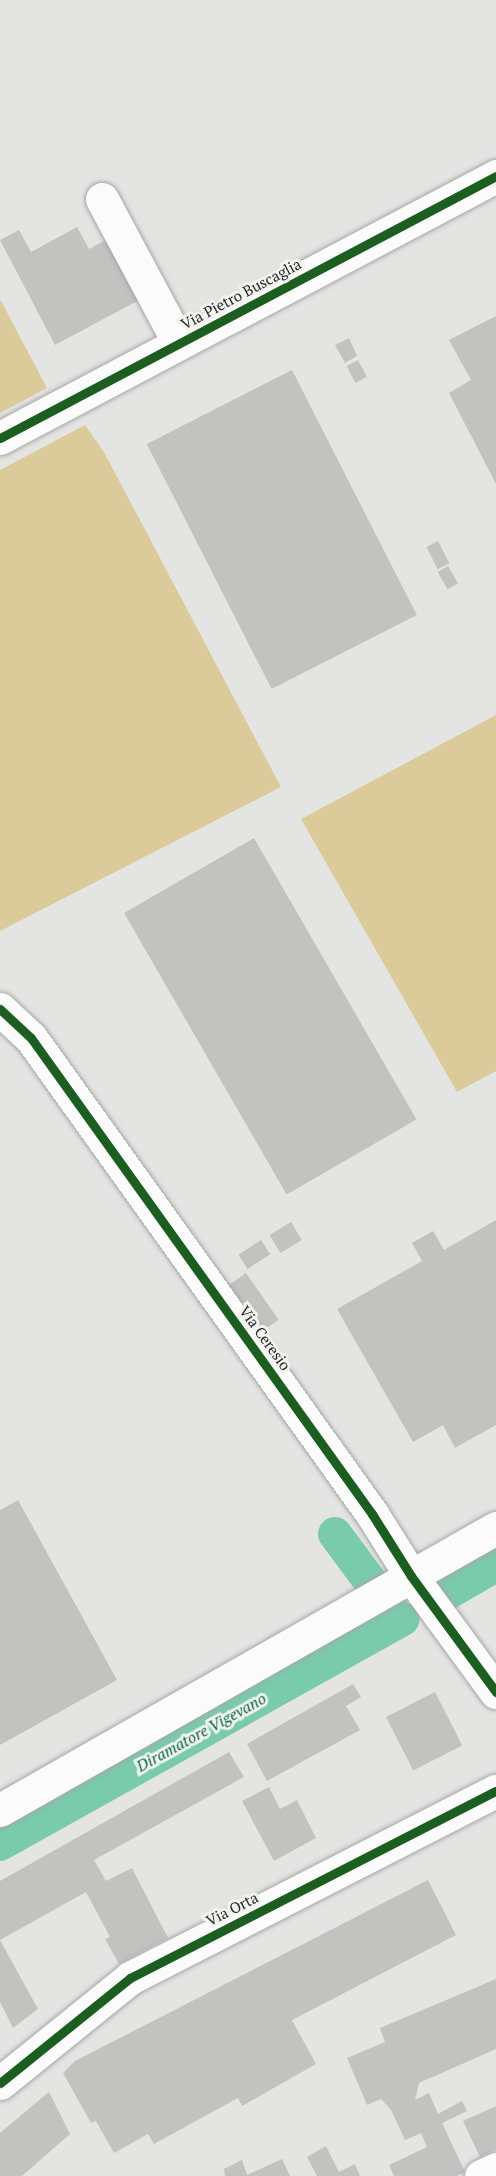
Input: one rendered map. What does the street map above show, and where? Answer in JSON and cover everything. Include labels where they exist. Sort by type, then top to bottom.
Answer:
[{"type":"street","name":"Via Pietro Buscaglia","points":[[0,438],[496,176]]},
{"type":"street","points":[[102,199],[179,343]]},
{"type":"street","name":"Via Ceresio","points":[[0,1009],[31,1038],[372,1514],[403,1580],[496,1692]]},
{"type":"street","points":[[0,1810],[496,1528]]},
{"type":"street","name":"Via Orta","points":[[0,2083],[130,1978],[496,1791]]},
{"type":"street","points":[[481,2176],[496,2169]]},
{"type":"shaded area","points":[[0,299],[47,388],[0,413]]},
{"type":"shaded area","points":[[85,425],[104,452],[281,787],[0,931],[0,470]]},
{"type":"shaded area","points":[[496,715],[496,1071],[457,1092],[301,819]]},
{"type":"building","points":[[77,227],[89,249],[109,238],[141,299],[55,345],[0,240],[19,230],[31,252]]},
{"type":"building","points":[[496,316],[496,484],[449,393],[471,380],[449,340]]},
{"type":"building","points":[[349,338],[357,356],[345,363],[335,345]]},
{"type":"building","points":[[358,360],[367,377],[355,383],[347,366]]},
{"type":"building","points":[[292,370],[417,615],[272,689],[147,444]]},
{"type":"building","points":[[438,541],[449,563],[438,569],[426,547]]},
{"type":"building","points":[[448,566],[458,583],[448,589],[438,572]]},
{"type":"building","points":[[254,838],[417,1119],[287,1194],[124,913]]},
{"type":"building","points":[[496,1220],[496,1425],[455,1448],[443,1425],[413,1442],[337,1309],[422,1261],[412,1243],[433,1231],[444,1250]]},
{"type":"building","points":[[291,1222],[302,1240],[280,1253],[270,1235]]},
{"type":"building","points":[[261,1240],[270,1254],[248,1269],[238,1255]]},
{"type":"building","points":[[246,1273],[279,1320],[260,1333],[227,1286]]},
{"type":"building","points":[[18,1500],[117,1680],[0,1745],[0,1510]]},
{"type":"building","points":[[353,1684],[361,1697],[346,1706],[360,1730],[267,1781],[247,1744]]},
{"type":"building","points":[[435,1692],[462,1745],[413,1770],[386,1717]]},
{"type":"building","points":[[229,1752],[244,1777],[94,1860],[106,1881],[132,1868],[168,1938],[119,1964],[105,1939],[110,1937],[86,1892],[0,1940],[0,1881]]},
{"type":"building","points":[[269,1787],[280,1809],[297,1800],[316,1838],[274,1861],[242,1801]]},
{"type":"building","points":[[428,1880],[456,1935],[292,2020],[316,2064],[242,2106],[238,2098],[154,2144],[148,2134],[114,2153],[96,2121],[91,2123],[63,2073],[75,2061]]},
{"type":"building","points":[[0,1940],[38,2009],[13,2028],[0,2002]]},
{"type":"building","points":[[496,1979],[496,2049],[419,2083],[415,2100],[429,2093],[438,2114],[462,2101],[467,2111],[442,2123],[465,2172],[457,2176],[394,2176],[389,2165],[427,2147],[421,2133],[405,2140],[391,2110],[381,2099],[367,2105],[347,2058],[385,2042],[380,2028]]},
{"type":"building","points":[[49,2092],[70,2134],[22,2176],[0,2176],[0,2133]]},
{"type":"building","points":[[496,2106],[496,2149],[480,2157],[463,2121]]},
{"type":"building","points":[[326,2146],[339,2172],[355,2164],[360,2176],[317,2176],[307,2157]]},
{"type":"building","points":[[282,2159],[290,2176],[225,2176],[224,2169],[242,2160],[247,2175]]},
{"type":"waterway","points":[[335,1534],[398,1619]]},
{"type":"waterway","name":"Diramatore Vigevano","points":[[444,1595],[496,1565]]},
{"type":"waterway","name":"Diramatore Vigevano","points":[[0,1844],[402,1619]]},
{"type":"cycle path","points":[[0,438],[496,176]]},
{"type":"cycle path","points":[[0,1009],[31,1038],[372,1514],[411,1576],[496,1692]]},
{"type":"cycle path","points":[[0,2083],[130,1978],[496,1791]]}]
